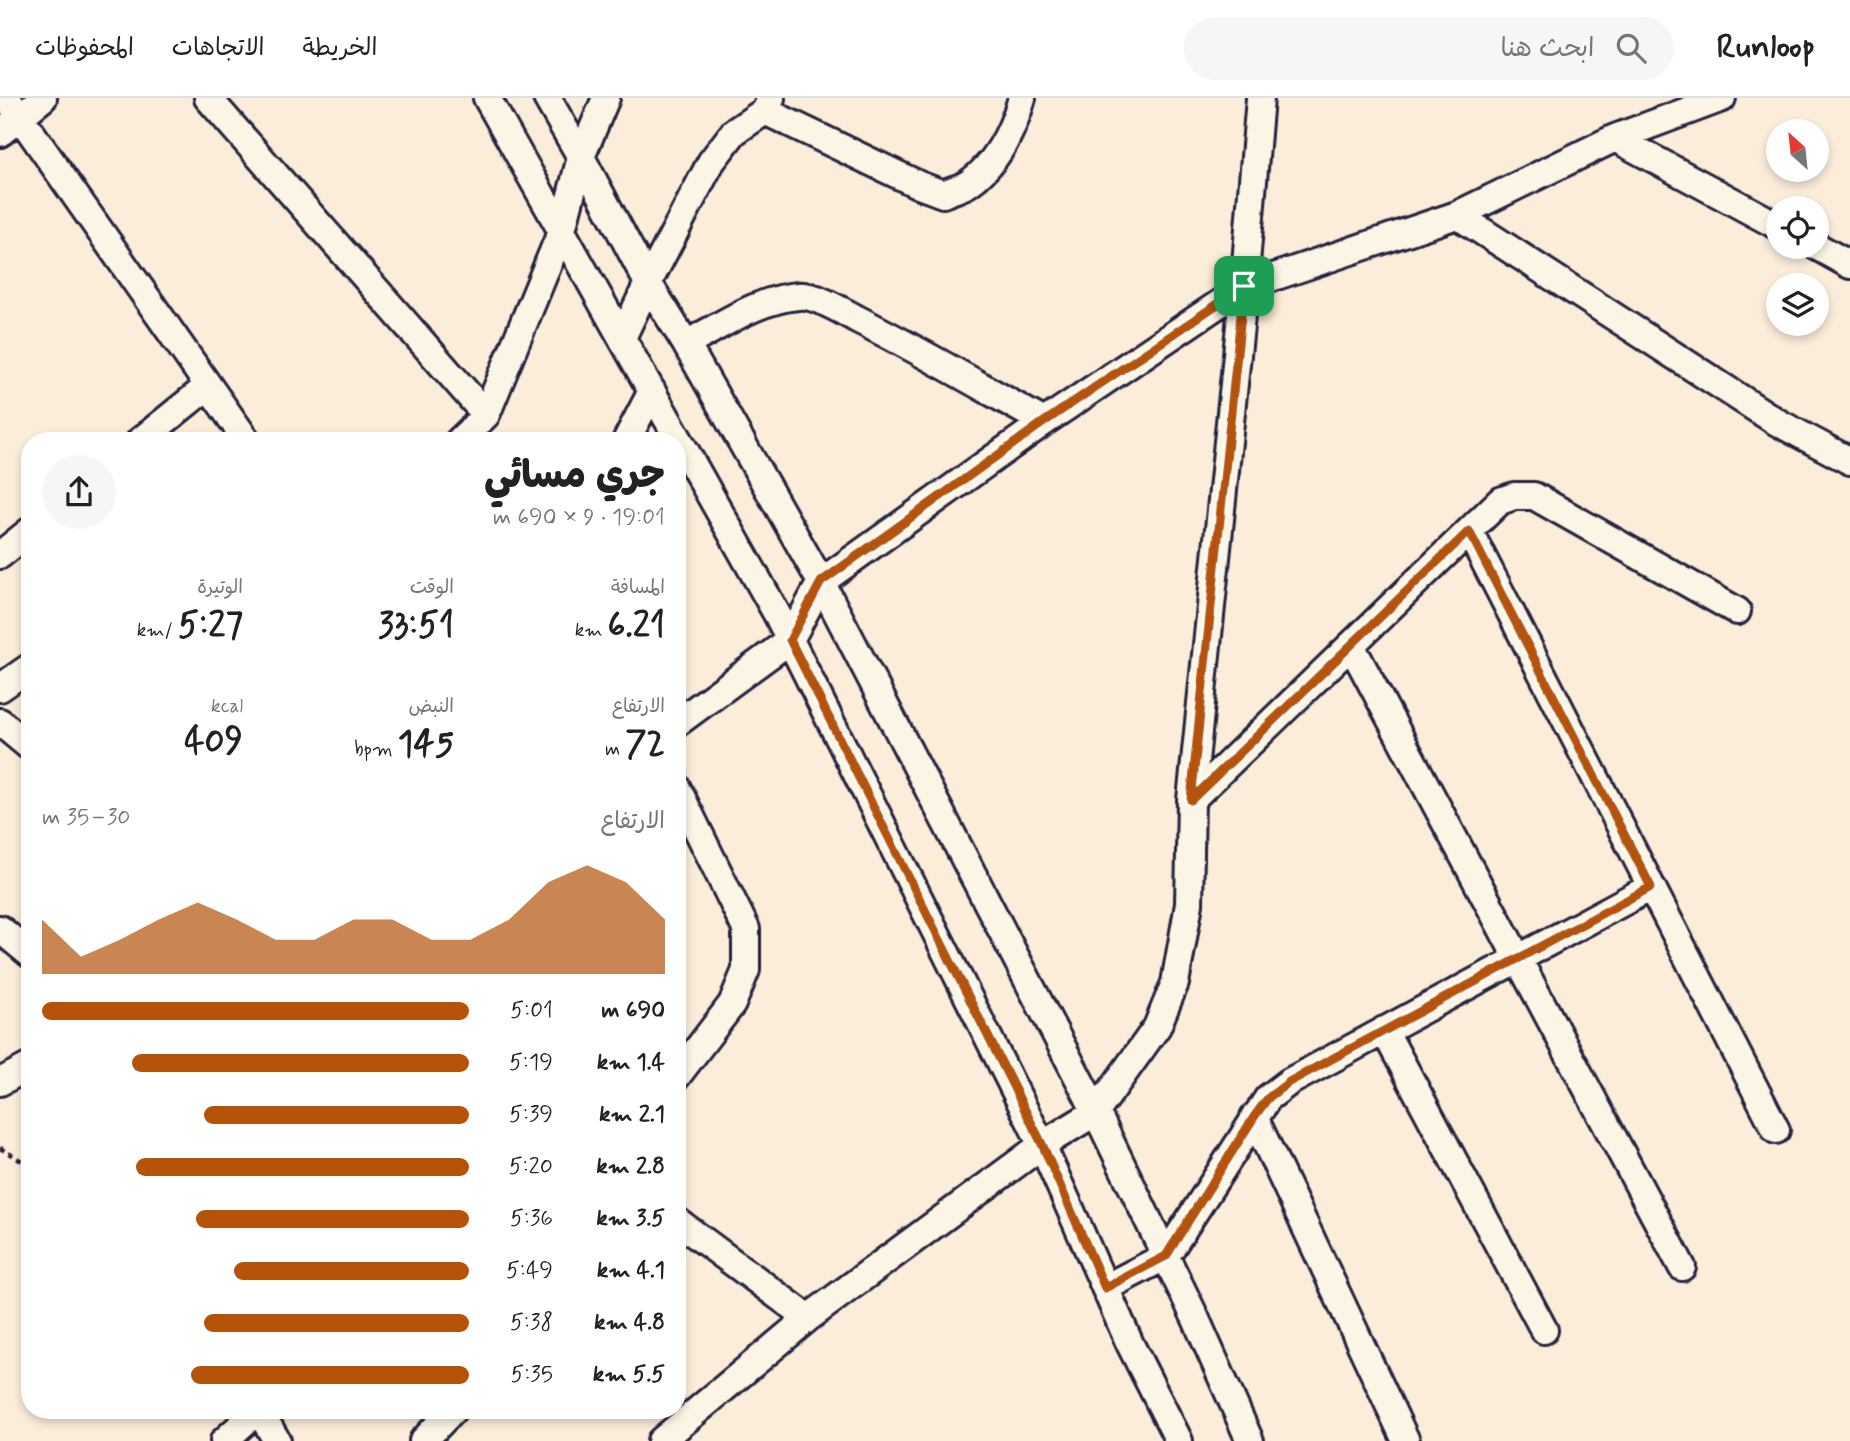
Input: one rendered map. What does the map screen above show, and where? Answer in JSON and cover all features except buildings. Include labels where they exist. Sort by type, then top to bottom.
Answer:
[{"type":"street","points":[[43,98],[9,116],[241,432]]},
{"type":"street","points":[[208,98],[486,415]]},
{"type":"street","points":[[487,98],[675,432]]},
{"type":"street","points":[[547,98],[648,283],[686,344],[821,582],[1096,1112],[1195,1317],[1250,1441]]},
{"type":"street","points":[[468,432],[486,415],[562,230],[581,157],[607,98]]},
{"type":"street","points":[[622,338],[711,162],[734,132],[768,105],[919,185],[943,194],[968,184],[999,152],[1016,122],[1022,98]]},
{"type":"street","points":[[667,1439],[808,1318],[1042,1144],[1096,1112],[1157,1027],[1175,983],[1189,904],[1191,800],[1261,98]]},
{"type":"street","points":[[686,716],[790,640],[821,582],[1044,422],[1244,286],[1457,215],[1615,138],[1722,98]]},
{"type":"street","points":[[1615,138],[1766,220]]},
{"type":"street","points":[[1457,215],[1777,422],[1850,461]]},
{"type":"street","points":[[1829,253],[1850,265]]},
{"type":"street","points":[[686,344],[752,309],[802,295],[826,303],[903,342],[1044,422]]},
{"type":"street","points":[[151,432],[208,386]]},
{"type":"street","points":[[631,432],[652,391]]},
{"type":"street","points":[[686,452],[778,616],[1042,1144],[1130,1344],[1179,1441]]},
{"type":"street","points":[[1191,800],[1500,501],[1514,496],[1534,496],[1737,611]]},
{"type":"street","points":[[1469,531],[1776,1130]]},
{"type":"street","points":[[0,555],[21,538]]},
{"type":"street","points":[[1351,645],[1682,1267]]},
{"type":"street","points":[[0,688],[21,673]]},
{"type":"street","points":[[0,722],[21,740]]},
{"type":"street","points":[[686,806],[746,929],[746,970],[732,1004],[686,1064]]},
{"type":"street","points":[[1105,1288],[1166,1256],[1254,1117],[1268,1098],[1289,1082],[1651,887]]},
{"type":"street","points":[[0,929],[21,946]]},
{"type":"street","points":[[1384,1030],[1544,1330]]},
{"type":"street","points":[[0,1082],[21,1071]]},
{"type":"street","points":[[1254,1117],[1406,1441]]},
{"type":"street","points":[[686,1228],[808,1318]]},
{"type":"street","points":[[224,1441],[248,1419]]},
{"type":"street","points":[[264,1419],[277,1441]]},
{"type":"street","points":[[424,1441],[445,1419]]},
{"type":"path","points":[[0,1148],[21,1161]]},
{"type":"route","points":[[1244,286],[1191,800],[1469,531],[1651,887],[1289,1082],[1268,1098],[1254,1117],[1166,1256],[1105,1288],[1042,1144],[790,640],[821,582],[1044,422],[1244,286]]}]
